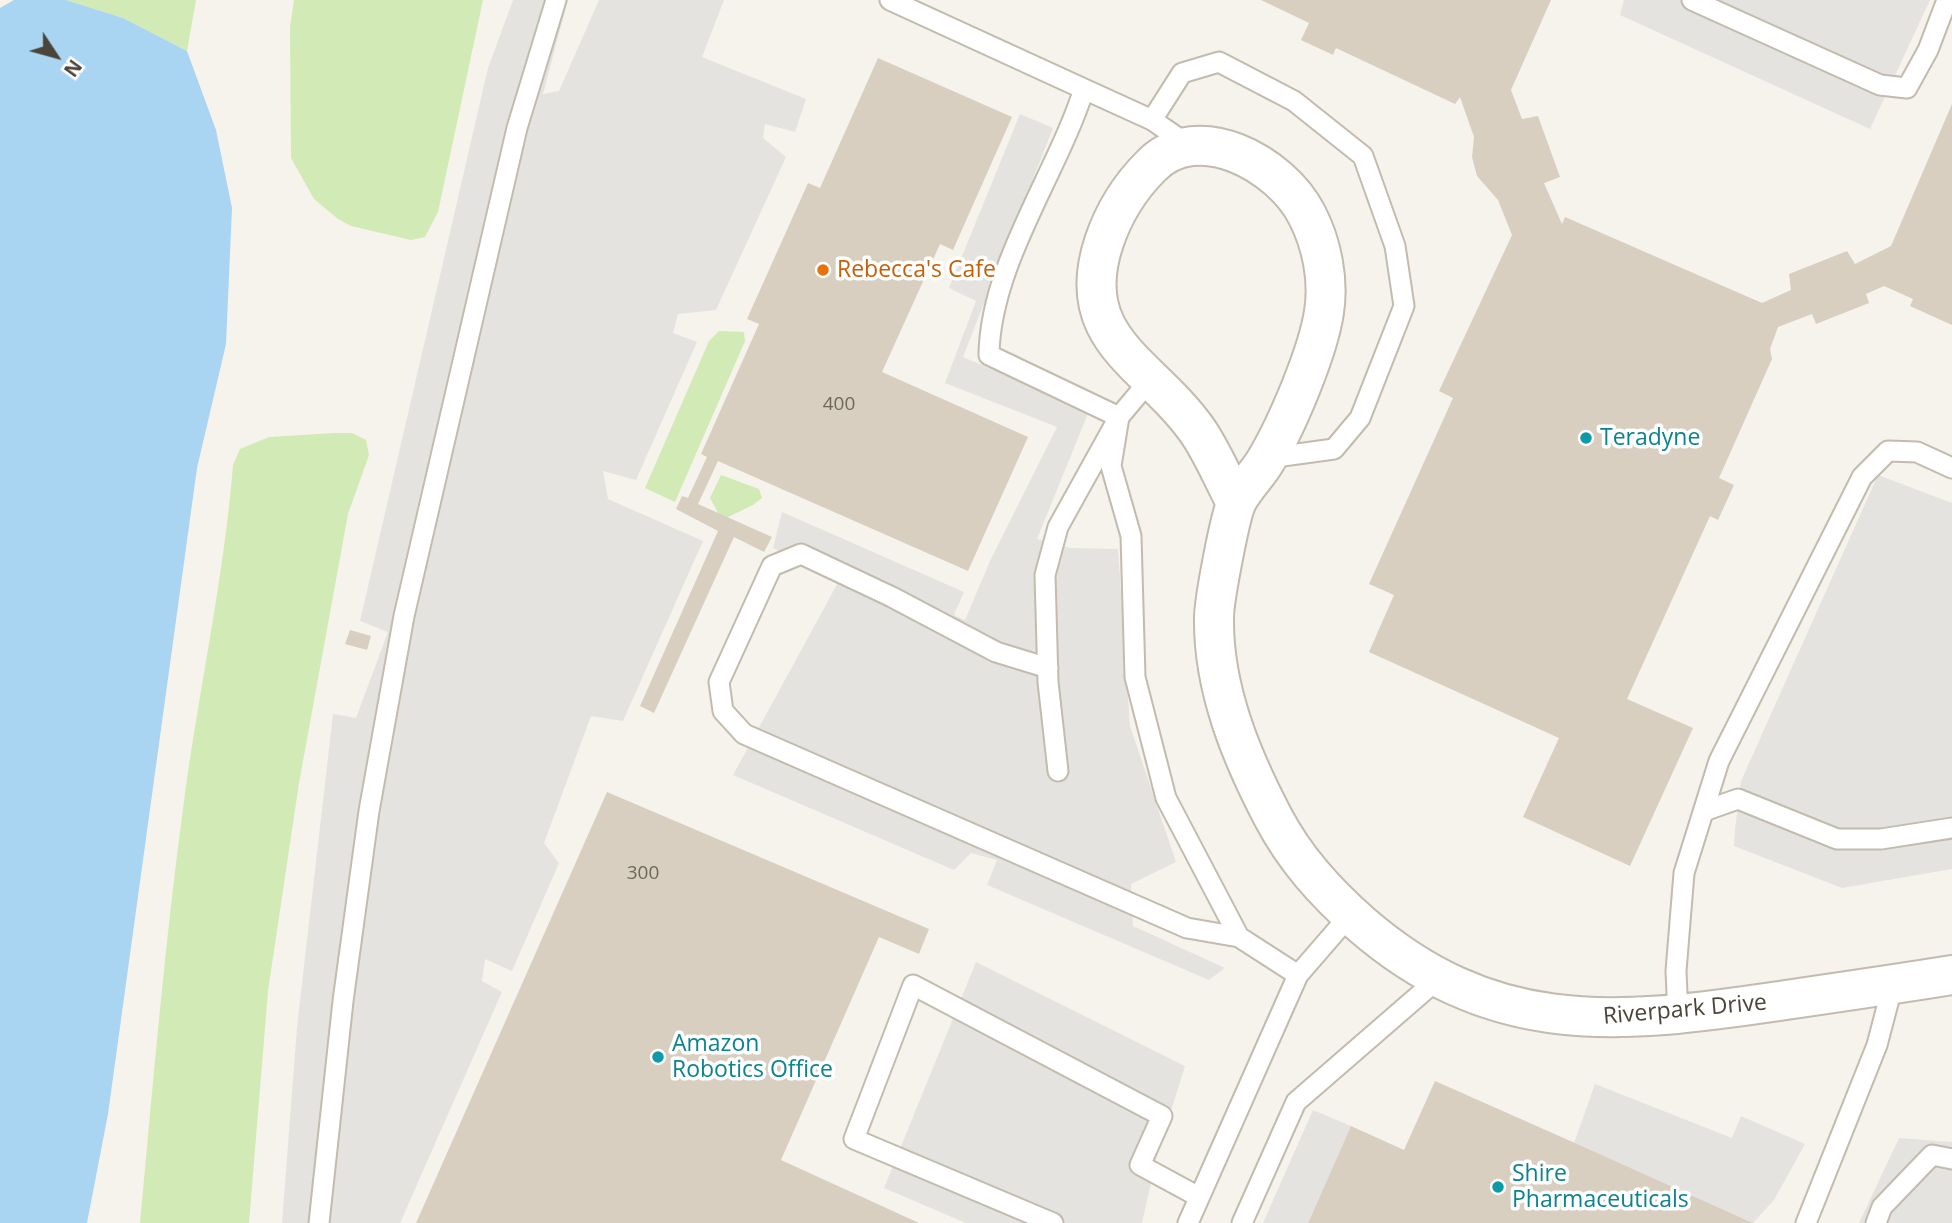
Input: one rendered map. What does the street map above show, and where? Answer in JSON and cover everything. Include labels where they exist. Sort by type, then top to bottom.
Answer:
[{"type":"street","points":[[1187,145],[1157,160],[1131,187],[1111,220],[1097,262],[1094,293],[1104,323],[1121,348],[1198,431],[1236,503]]},
{"type":"street","name":"Riverpark Drive","points":[[1187,145],[1226,149],[1275,175],[1305,210],[1318,240],[1324,268],[1325,308],[1319,337],[1268,458],[1236,503],[1214,615],[1218,673],[1240,747],[1285,840],[1318,883],[1350,915],[1411,963],[1439,978],[1479,997],[1512,1007],[1578,1018],[1622,1020],[1678,1016],[1952,975]]},
{"type":"lane","points":[[319,1223],[343,1001],[369,811],[404,616],[517,128],[556,0]]},
{"type":"lane","points":[[890,0],[1152,120],[1187,145]]},
{"type":"lane","points":[[1692,0],[1880,85],[1907,88],[1928,50],[1947,0]]},
{"type":"lane","points":[[1152,120],[1182,72],[1219,62],[1294,101],[1363,156],[1395,246],[1404,306],[1360,418],[1334,449],[1268,458]]},
{"type":"lane","points":[[1084,89],[1074,122],[1023,229],[990,326],[989,355],[1119,417]]},
{"type":"lane","points":[[1058,771],[1048,668],[1045,575],[1058,527],[1119,417],[1150,380]]},
{"type":"lane","points":[[1119,417],[1111,466],[1131,536],[1136,677],[1166,798],[1239,937]]},
{"type":"lane","points":[[1678,1016],[1676,971],[1684,873],[1719,761],[1862,477],[1888,451],[1917,452],[1952,468]]},
{"type":"lane","points":[[1048,668],[996,652],[892,597],[801,554],[772,566],[719,682],[723,711],[744,734],[1187,928],[1239,937],[1298,975]]},
{"type":"lane","points":[[1704,811],[1738,799],[1837,839],[1881,839],[1952,828]]},
{"type":"lane","points":[[1188,1223],[1298,975],[1350,915]]},
{"type":"lane","points":[[1242,1223],[1296,1102],[1439,978]]},
{"type":"lane","points":[[1805,1223],[1877,1045],[1893,984]]},
{"type":"lane","points":[[1053,1223],[854,1139],[913,985],[1162,1116],[1140,1165],[1199,1197]]},
{"type":"lane","points":[[1876,1223],[1882,1207],[1932,1155],[1952,1158]]},
{"type":"green space","points":[[66,0],[196,0],[187,51],[123,18]]},
{"type":"green space","points":[[294,0],[483,0],[438,212],[425,237],[411,240],[351,226],[338,219],[314,199],[291,158],[290,27]]},
{"type":"green space","points":[[719,331],[744,332],[745,341],[675,502],[645,488],[709,341]]},
{"type":"green space","points":[[352,433],[366,440],[369,455],[348,514],[299,783],[268,991],[249,1223],[140,1223],[177,854],[224,549],[233,465],[240,449],[269,437]]},
{"type":"green space","points":[[721,475],[759,489],[762,498],[722,520],[710,498]]},
{"type":"shaded area","points":[[513,0],[568,0],[543,94],[559,91],[599,0],[724,0],[702,57],[806,99],[795,132],[765,124],[763,138],[786,157],[716,310],[678,314],[673,333],[697,342],[636,480],[603,471],[608,499],[703,541],[623,721],[591,716],[544,843],[559,863],[512,971],[485,959],[482,981],[502,992],[400,1223],[282,1223],[297,1027],[333,714],[356,718],[388,632],[360,621],[488,68]]},
{"type":"shaded area","points":[[1624,0],[1930,0],[1870,129],[1620,15]]},
{"type":"shaded area","points":[[1020,114],[1053,128],[963,357],[1089,411],[1037,539],[1070,548],[1118,549],[1130,726],[1176,862],[1131,884],[1133,926],[1225,968],[1209,980],[987,885],[997,860],[971,853],[954,870],[733,775],[840,579],[773,548],[782,512],[964,592],[954,615],[965,620],[990,561],[1057,427],[945,383],[976,301],[949,288]]},
{"type":"shaded area","points":[[1878,475],[1952,503],[1952,869],[1842,888],[1734,846],[1735,829],[1741,781]]},
{"type":"shaded area","points":[[976,962],[1185,1066],[1157,1156],[1142,1223],[966,1223],[884,1188]]},
{"type":"shaded area","points":[[1595,1084],[1732,1138],[1741,1116],[1805,1144],[1774,1200],[1753,1223],[1574,1143]]},
{"type":"shaded area","points":[[1313,1110],[1351,1126],[1308,1223],[1263,1223]]},
{"type":"shaded area","points":[[1899,1138],[1952,1142],[1952,1223],[1859,1223]]},
{"type":"water","points":[[14,0],[66,0],[123,18],[187,51],[216,130],[232,208],[226,344],[197,468],[108,1114],[87,1223],[0,1223],[0,8]]},
{"type":"building","name":"Teradyne","points":[[1261,0],[1551,0],[1511,90],[1522,119],[1538,116],[1560,177],[1544,183],[1562,224],[1565,217],[1762,303],[1791,290],[1789,274],[1847,251],[1855,264],[1891,246],[1952,104],[1952,325],[1910,306],[1913,299],[1884,286],[1866,294],[1869,303],[1816,324],[1812,314],[1778,327],[1770,349],[1772,359],[1719,478],[1734,485],[1718,520],[1710,516],[1627,699],[1693,728],[1630,866],[1523,817],[1559,738],[1369,652],[1394,595],[1369,584],[1453,398],[1439,391],[1512,235],[1498,200],[1477,176],[1472,157],[1474,137],[1460,97],[1455,104],[1336,48],[1333,55],[1301,40],[1309,23]]},
{"type":"building","points":[[878,58],[1012,117],[953,250],[940,244],[882,372],[1028,437],[968,571],[718,461],[698,504],[772,537],[764,552],[734,537],[654,713],[640,706],[718,531],[676,509],[682,496],[688,498],[707,457],[701,454],[759,324],[747,319],[808,183],[820,188]]},
{"type":"building","points":[[350,630],[371,636],[367,650],[345,644]]},
{"type":"building","name":"Amazon Robotics Office","points":[[607,792],[929,929],[919,954],[879,937],[781,1160],[919,1223],[416,1223]]},
{"type":"building","name":"Shire Pharmaceuticals","points":[[1435,1081],[1753,1223],[1308,1223],[1351,1126],[1404,1150]]},
{"type":"place","name":"Rebecca's Cafe","points":[[823,270]]},
{"type":"place","name":"Teradyne","points":[[1586,438]]},
{"type":"place","name":"Amazon Robotics Office","points":[[658,1057]]},
{"type":"place","name":"Shire Pharmaceuticals","points":[[1498,1187]]}]
